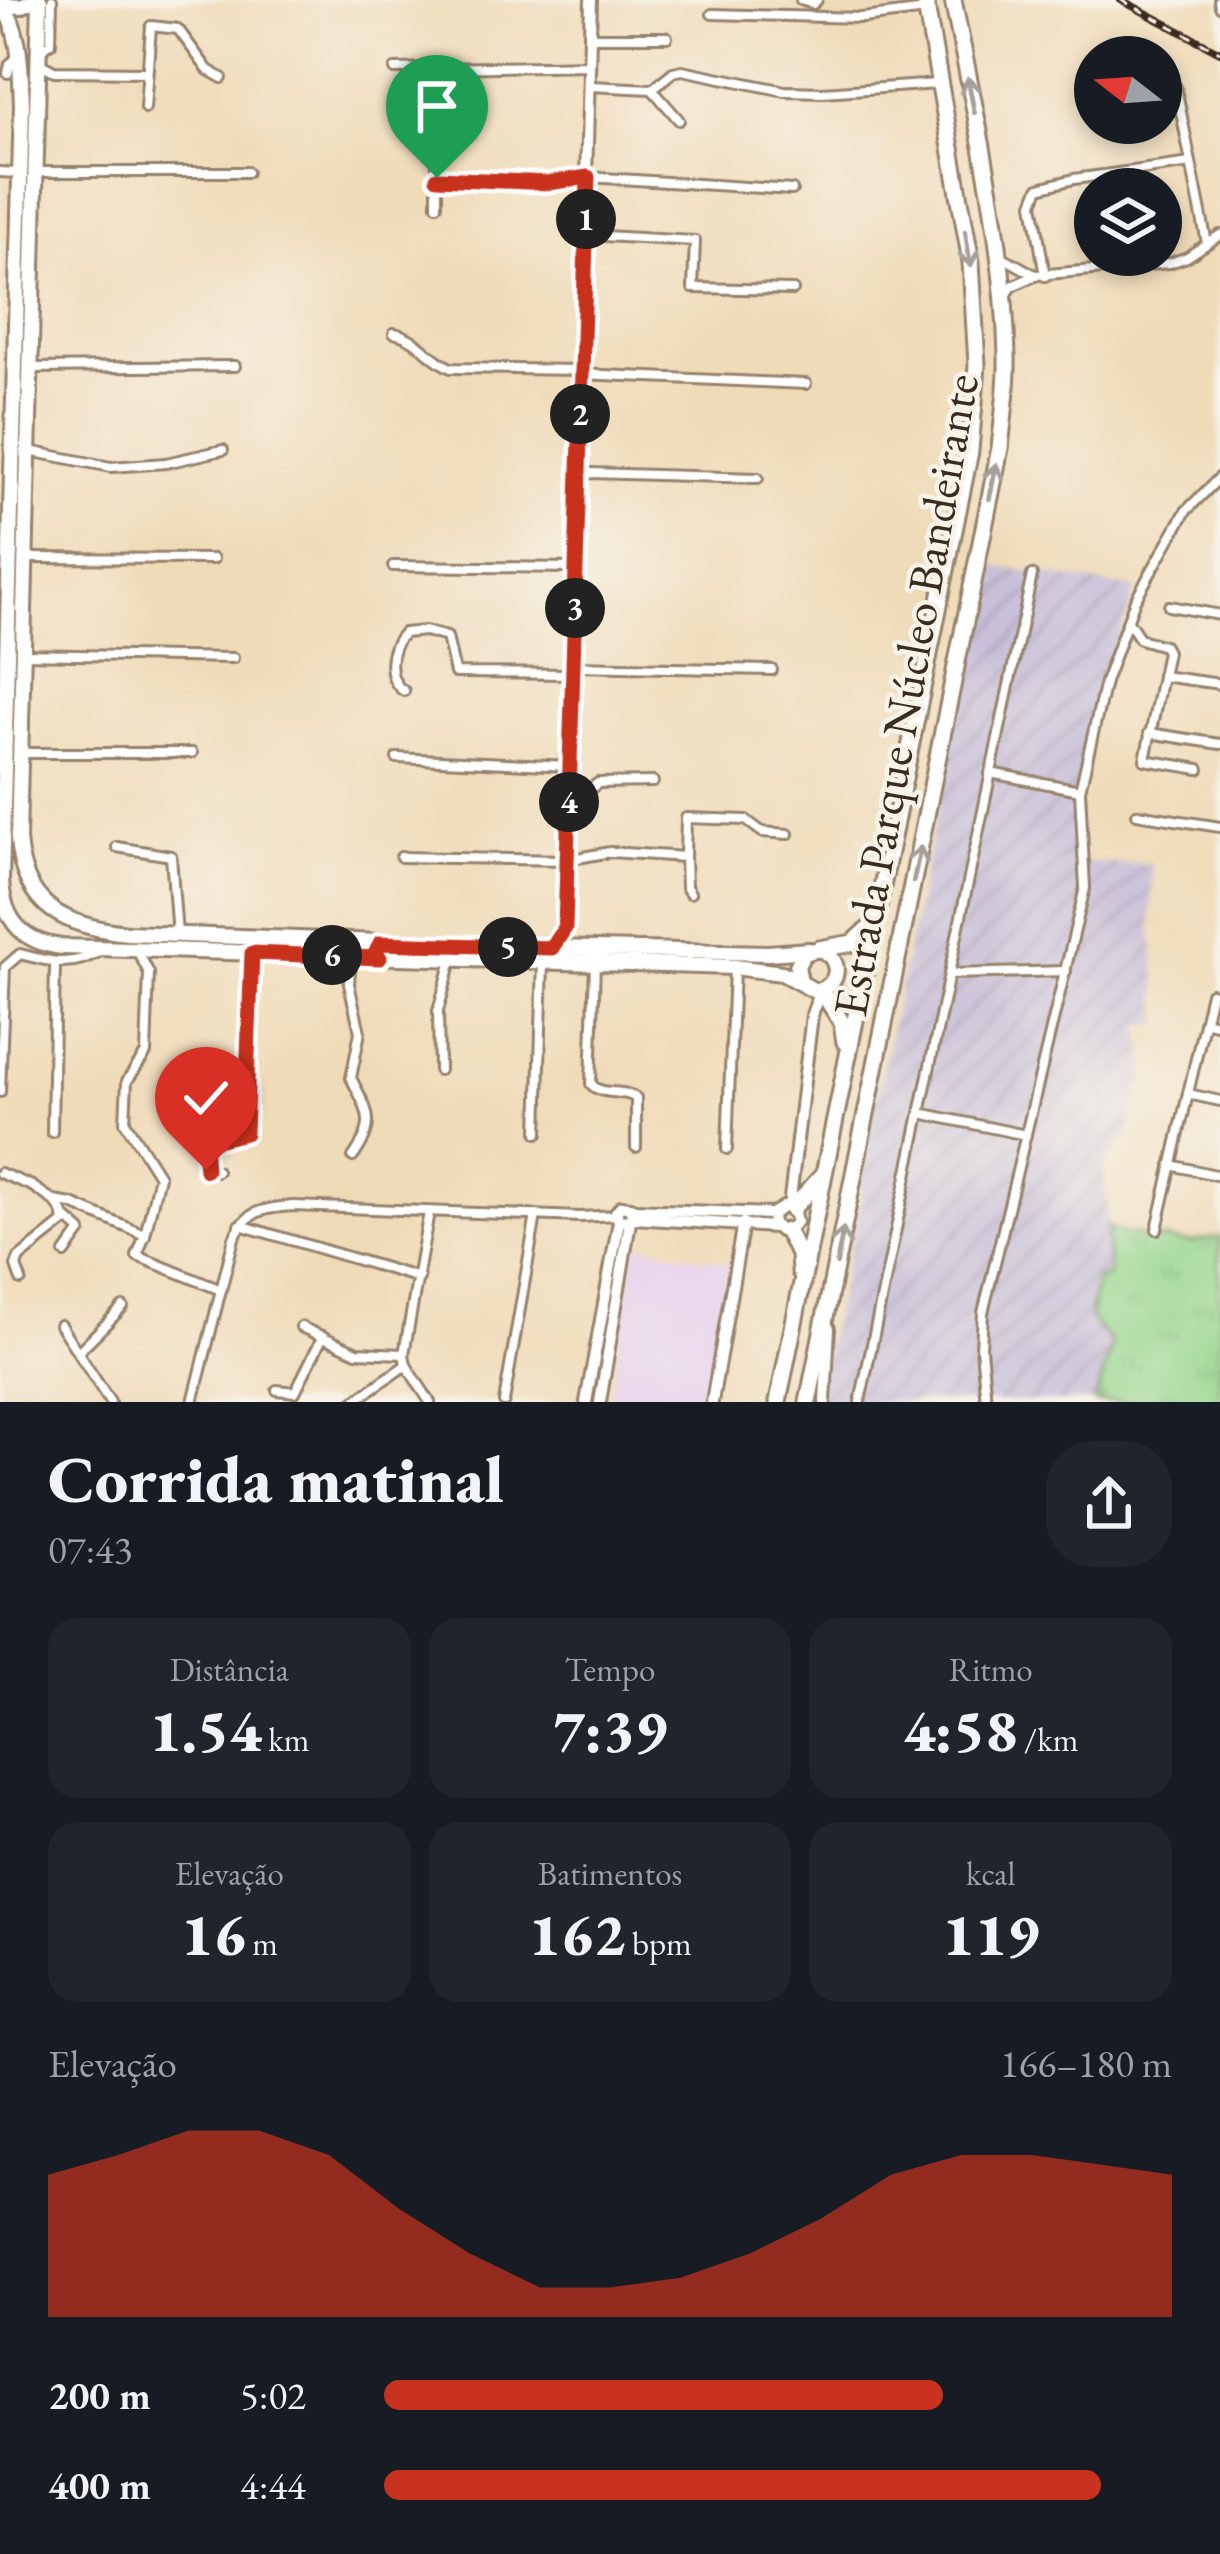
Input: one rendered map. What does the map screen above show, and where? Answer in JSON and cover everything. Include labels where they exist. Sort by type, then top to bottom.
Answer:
[{"type":"highway","name":"Estrada Parque Núcleo Bandeirante","points":[[808,1402],[1000,448],[1007,362],[1000,255],[953,0]]},
{"type":"highway","name":"Estrada Parque Núcleo Bandeirante","points":[[778,1402],[970,451],[977,365],[971,262],[926,5]]},
{"type":"highway","points":[[915,734],[926,723],[938,726],[944,736]]},
{"type":"highway","points":[[814,949],[853,943],[877,919]]},
{"type":"highway","points":[[812,987],[842,1023],[846,1056]]},
{"type":"highway","points":[[839,1099],[841,1116],[857,1120],[866,1114]]},
{"type":"highway","points":[[802,1292],[799,1254],[782,1216],[796,1187],[824,1174]]},
{"type":"main road","points":[[2,2],[21,6],[37,0],[36,89],[18,266],[15,365],[28,451],[11,559]]},
{"type":"main road","points":[[2,2],[14,23],[21,55],[10,75],[27,172],[6,463],[11,559],[1,855],[7,914],[32,941],[106,949],[351,956],[380,950],[452,960],[547,954],[575,947],[767,953],[814,949],[833,956],[834,981],[812,987],[782,973],[734,967],[595,962],[547,954],[380,950],[177,937],[101,931],[68,922],[34,892],[19,851],[19,753],[9,655]]},
{"type":"main road","points":[[4,902],[16,888],[34,892]]},
{"type":"main road","points":[[63,947],[68,922]]},
{"type":"main road","points":[[812,987],[798,961],[814,949]]},
{"type":"street","points":[[52,0],[51,43],[37,57],[54,71],[146,72]]},
{"type":"street","points":[[575,947],[565,928],[582,473],[591,0]]},
{"type":"street","points":[[801,0],[814,4],[817,0]]},
{"type":"street","points":[[712,14],[863,17],[926,5]]},
{"type":"street","points":[[145,108],[149,27],[174,27],[208,70],[222,78]]},
{"type":"street","points":[[590,37],[667,37]]},
{"type":"street","points":[[395,69],[590,65]]},
{"type":"street","points":[[590,86],[652,89],[673,71],[682,70],[785,91],[940,84]]},
{"type":"street","points":[[36,89],[54,71]]},
{"type":"street","points":[[652,89],[679,120]]},
{"type":"street","points":[[1182,117],[1207,243]]},
{"type":"street","points":[[436,205],[437,153]]},
{"type":"street","points":[[1036,274],[1041,254],[1033,203],[1039,188],[1074,178],[1191,163]]},
{"type":"street","points":[[0,172],[248,172]]},
{"type":"street","points":[[437,178],[548,183],[588,177],[792,190]]},
{"type":"street","points":[[585,235],[695,241],[693,288],[793,290]]},
{"type":"street","points":[[1004,300],[1012,286],[1036,274],[1170,263],[1220,235]]},
{"type":"street","points":[[1036,274],[1041,254]]},
{"type":"street","points":[[1000,255],[1036,274]]},
{"type":"street","points":[[0,266],[18,266]]},
{"type":"street","points":[[394,333],[414,339],[451,368],[806,384]]},
{"type":"street","points":[[15,365],[235,366]]},
{"type":"street","points":[[28,451],[112,466],[166,463],[223,450]]},
{"type":"street","points":[[582,473],[758,478]]},
{"type":"street","points":[[986,1402],[980,1330],[1085,888],[1080,790],[1105,682],[1127,620],[1186,511],[1220,477]]},
{"type":"street","points":[[11,559],[213,559]]},
{"type":"street","points":[[393,566],[577,568]]},
{"type":"street","points":[[860,1402],[1032,575]]},
{"type":"street","points":[[1169,606],[1220,615]]},
{"type":"street","points":[[1127,620],[1140,639],[1164,646],[1168,652],[1145,760],[1199,770]]},
{"type":"street","points":[[404,691],[392,676],[394,646],[404,633],[413,631],[447,637],[455,674],[772,670]]},
{"type":"street","points":[[9,655],[233,658]]},
{"type":"street","points":[[1162,676],[1220,684]]},
{"type":"street","points":[[1149,734],[1220,744]]},
{"type":"street","points":[[19,753],[192,753]]},
{"type":"street","points":[[397,758],[570,766]]},
{"type":"street","points":[[990,773],[1080,790]]},
{"type":"street","points":[[569,806],[598,783],[652,782]]},
{"type":"street","points":[[1137,814],[1220,826]]},
{"type":"street","points":[[690,893],[686,887],[686,818],[746,820],[762,832],[788,834]]},
{"type":"street","points":[[117,848],[171,856],[177,937]]},
{"type":"street","points":[[401,857],[567,860],[610,852],[685,857]]},
{"type":"street","points":[[538,1132],[547,954],[565,928]]},
{"type":"street","points":[[0,1092],[3,968],[20,954],[55,964],[85,961],[106,949]]},
{"type":"street","points":[[136,949],[149,974],[146,1053],[127,1081],[125,1122],[159,1176],[137,1256],[221,1290]]},
{"type":"street","points":[[149,974],[167,951]]},
{"type":"street","points":[[217,1171],[202,1166],[204,1143],[245,1133],[252,953]]},
{"type":"street","points":[[351,956],[349,984],[360,1032],[351,1078],[365,1102],[369,1125],[353,1157]]},
{"type":"street","points":[[439,1070],[438,1011],[452,960]]},
{"type":"street","points":[[595,962],[591,1084],[600,1091],[637,1098],[636,1147]]},
{"type":"street","points":[[52,1132],[55,964]]},
{"type":"street","points":[[727,1149],[734,967]]},
{"type":"street","points":[[950,974],[1066,971]]},
{"type":"street","points":[[782,1216],[796,1187],[812,987]]},
{"type":"street","points":[[1157,1229],[1211,993]]},
{"type":"street","points":[[1204,1021],[1220,1025]]},
{"type":"street","points":[[1188,1094],[1220,1101]]},
{"type":"street","points":[[920,1114],[1026,1135]]},
{"type":"street","points":[[1171,1165],[1220,1176]]},
{"type":"street","points":[[0,1174],[54,1201],[145,1235]]},
{"type":"street","points":[[54,1201],[82,1231],[64,1253]]},
{"type":"street","points":[[259,1232],[267,1208]]},
{"type":"street","points":[[193,1402],[240,1225],[256,1210],[782,1216]]},
{"type":"street","points":[[429,1212],[404,1354],[430,1402]]},
{"type":"street","points":[[504,1402],[536,1215]]},
{"type":"street","points":[[627,1217],[742,1223],[782,1216]]},
{"type":"street","points":[[21,1280],[19,1258],[65,1217]]},
{"type":"street","points":[[586,1402],[627,1217]]},
{"type":"street","points":[[712,1402],[742,1223]]},
{"type":"street","points":[[240,1225],[419,1278]]},
{"type":"street","points":[[599,1402],[616,1274]]},
{"type":"street","points":[[825,1402],[831,1288]]},
{"type":"street","points":[[78,1352],[123,1307]]},
{"type":"street","points":[[60,1325],[110,1402]]},
{"type":"street","points":[[301,1327],[357,1352],[404,1354]]},
{"type":"street","points":[[278,1390],[295,1392],[323,1336]]},
{"type":"street","points":[[353,1402],[406,1365]]},
{"type":"street","points":[[590,1374],[605,1375]]},
{"type":"street","points":[[370,1390],[378,1402]]},
{"type":"shaded area","points":[[988,565],[1136,589],[1091,717],[1078,790],[1083,863],[1152,864],[1151,917],[1160,1022],[1140,1026],[1146,1073],[1126,1137],[1104,1164],[1112,1344],[1095,1402],[813,1402],[860,1201],[864,1157]]},
{"type":"shaded area","points":[[636,1244],[729,1264],[707,1402],[609,1402]]},
{"type":"green space","points":[[1107,1226],[1115,1232],[1189,1243],[1220,1237],[1220,1402],[1095,1402],[1112,1344],[1090,1318],[1096,1279],[1109,1275]]},
{"type":"railway","points":[[1121,0],[1220,52]]},
{"type":"route","points":[[206,1170],[202,1166],[204,1143],[245,1133],[252,953],[380,958],[376,952],[380,943],[552,948],[565,928],[588,177],[548,183],[437,178]]}]
